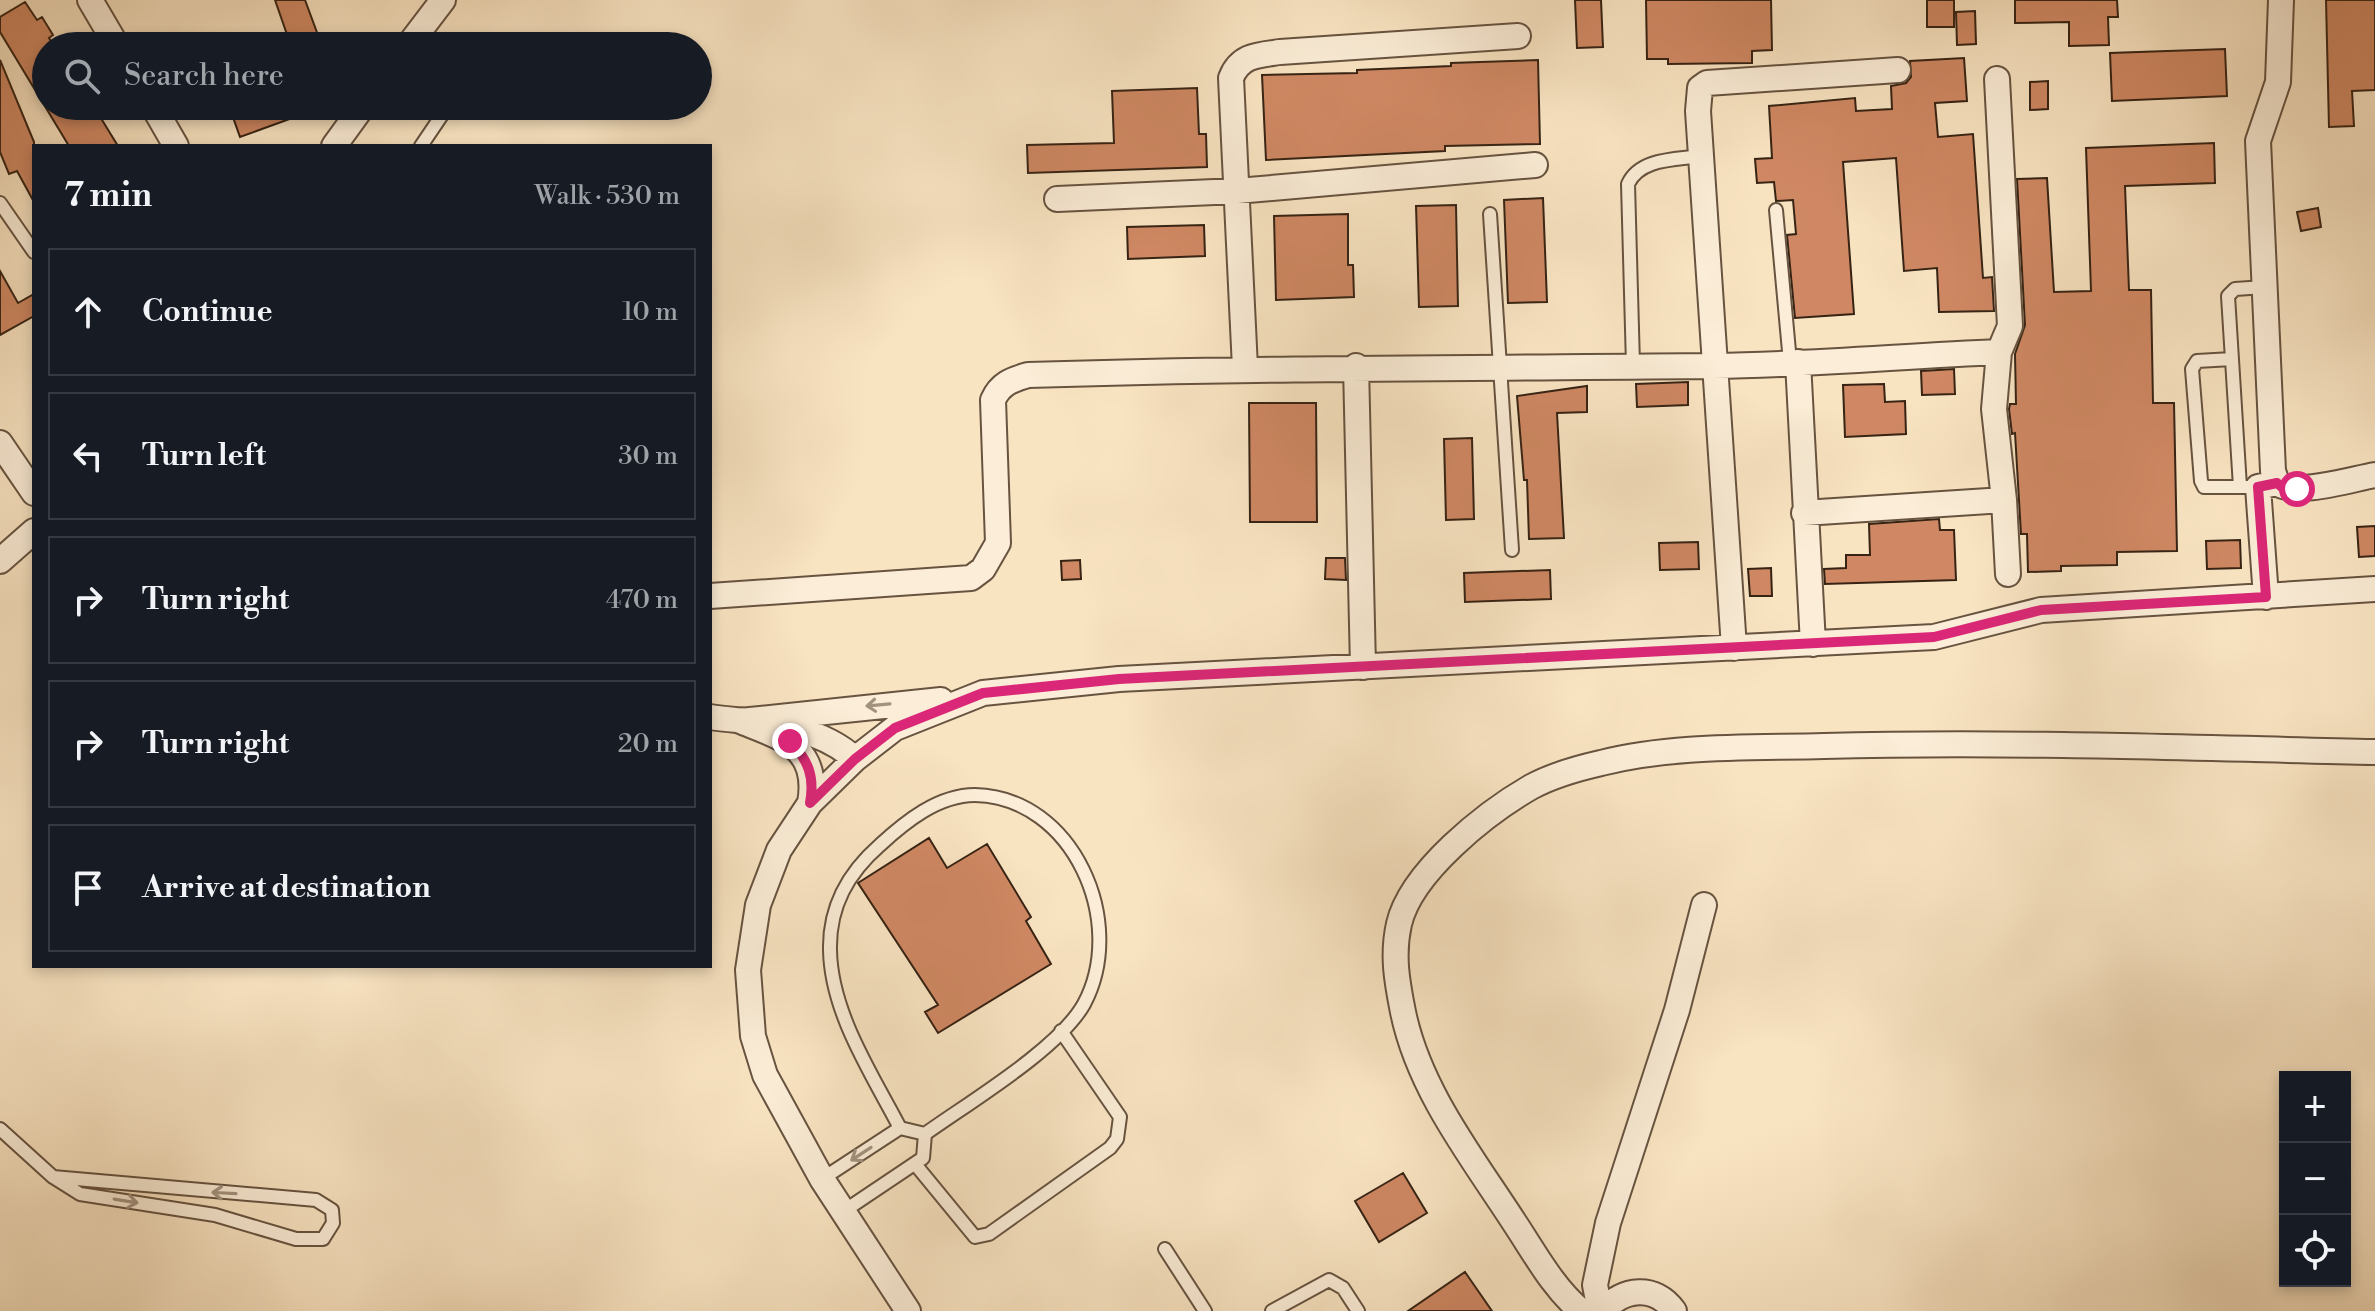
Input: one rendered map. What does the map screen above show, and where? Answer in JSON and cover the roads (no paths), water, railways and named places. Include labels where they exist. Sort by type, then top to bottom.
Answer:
[{"type":"street","points":[[90,0],[109,32]]},
{"type":"street","points":[[419,32],[443,0]]},
{"type":"street","points":[[2266,597],[2258,486],[2273,471],[2258,141],[2278,82],[2281,0]]},
{"type":"street","points":[[1245,368],[1231,78],[1235,66],[1249,56],[1518,36]]},
{"type":"street","points":[[1734,648],[1701,156],[1700,88],[1707,83],[1898,70]]},
{"type":"street","points":[[1997,79],[2010,326],[1999,352],[1994,409],[2008,574]]},
{"type":"street","points":[[161,120],[175,144]]},
{"type":"street","points":[[335,144],[353,120]]},
{"type":"street","points":[[1057,199],[1237,191],[1535,165]]},
{"type":"street","points":[[712,596],[971,578],[983,569],[998,543],[992,421],[998,389],[1012,379],[1028,375],[1356,366],[1502,369],[1716,366],[1999,352]]},
{"type":"street","points":[[1794,362],[1813,644]]},
{"type":"street","points":[[1356,366],[1363,667]]},
{"type":"street","points":[[0,443],[32,490]]},
{"type":"street","points":[[2258,486],[2297,489],[2375,475]]},
{"type":"street","points":[[1804,513],[2004,500]]},
{"type":"street","points":[[0,561],[32,533]]},
{"type":"street","points":[[740,721],[1119,679],[1934,637],[2041,610],[2375,589]]},
{"type":"street","points":[[908,1311],[822,1179],[765,1075],[753,1036],[748,970],[758,905],[779,850],[810,803],[855,759],[895,728],[983,693]]},
{"type":"street","points":[[712,717],[814,734],[835,741],[855,759]]},
{"type":"street","points":[[740,721],[790,741],[803,755],[813,788],[810,803]]},
{"type":"street","points":[[1581,1311],[1545,1268],[1454,1130],[1421,1068],[1407,1031],[1398,988],[1394,955],[1400,920],[1415,890],[1450,850],[1490,814],[1535,785],[1602,762],[1675,752],[1948,743],[2375,752]]},
{"type":"street","points":[[1674,1311],[1662,1299],[1637,1291],[1624,1294],[1602,1311],[1595,1285],[1608,1223],[1677,1010],[1704,905]]},
{"type":"lane","points":[[422,144],[439,120]]},
{"type":"lane","points":[[1633,365],[1628,184],[1634,172],[1644,166],[1701,156]]},
{"type":"lane","points":[[0,204],[32,249]]},
{"type":"lane","points":[[1776,210],[1794,362]]},
{"type":"lane","points":[[1490,214],[1512,550]]},
{"type":"lane","points":[[2232,359],[2197,361],[2192,369],[2201,481],[2211,489],[2258,486],[2232,359],[2230,290],[2265,287]]},
{"type":"lane","points":[[844,1211],[923,1158],[925,1134],[1061,1031],[1082,1007],[1095,977],[1101,943],[1099,906],[1086,875],[1045,821],[1014,802],[973,795],[939,803],[904,823],[858,864],[836,902],[830,950],[838,1000],[900,1128]]},
{"type":"lane","points":[[915,1164],[975,1237],[989,1234],[1110,1148],[1117,1139],[1120,1117],[1061,1031]]},
{"type":"lane","points":[[822,1179],[900,1128],[925,1134]]},
{"type":"lane","points":[[0,1129],[53,1177],[80,1194],[215,1215],[296,1239],[323,1239],[333,1223],[332,1210],[316,1200],[53,1177]]},
{"type":"lane","points":[[1165,1249],[1205,1311]]},
{"type":"lane","points":[[1272,1311],[1329,1280],[1343,1288],[1358,1311]]}]
